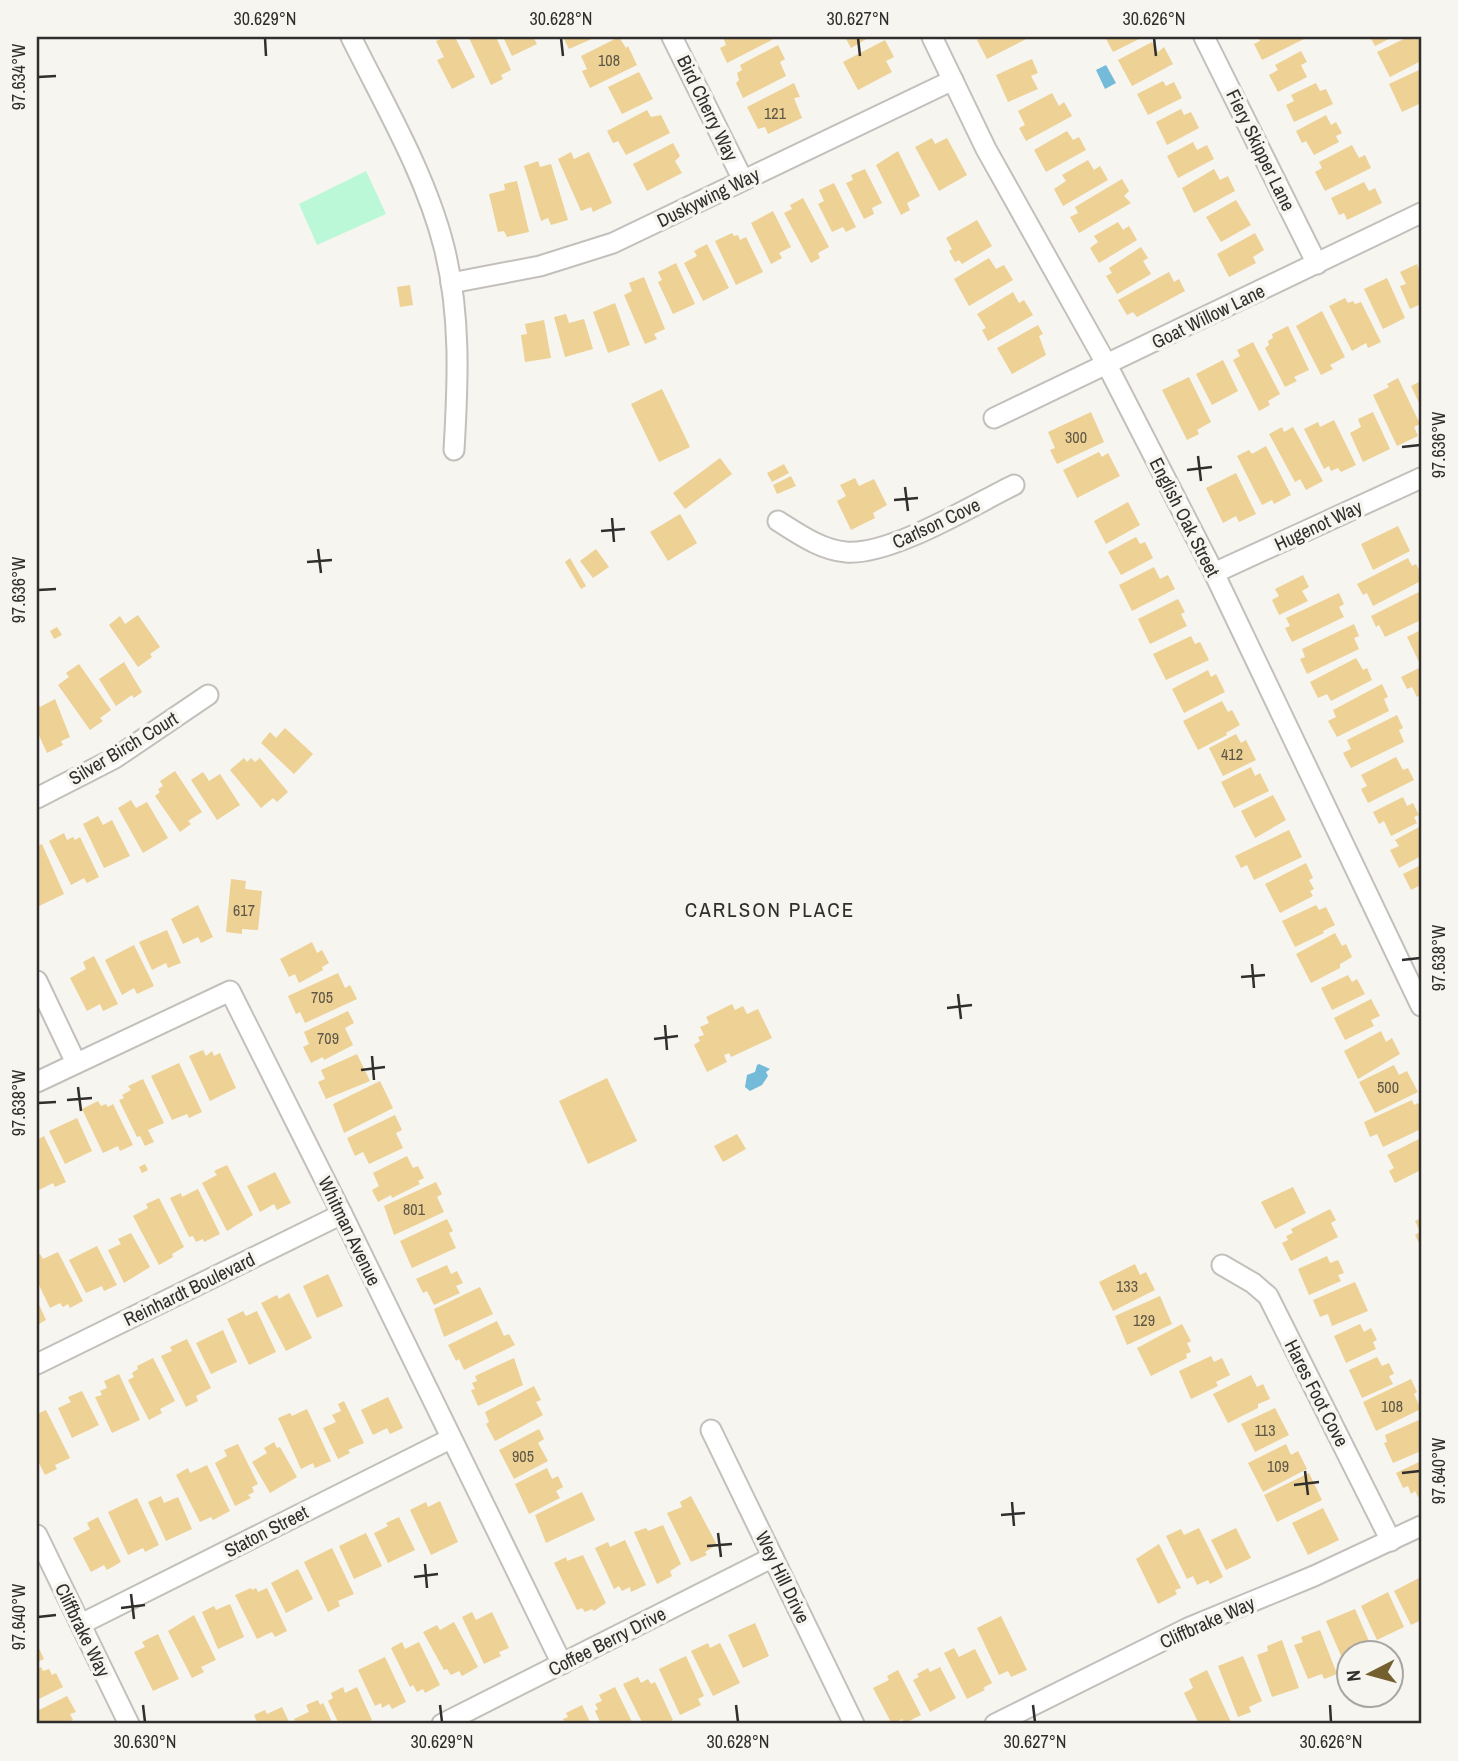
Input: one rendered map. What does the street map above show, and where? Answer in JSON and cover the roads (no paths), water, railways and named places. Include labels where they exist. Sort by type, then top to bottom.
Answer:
[{"type":"street","points":[[351,37],[427,193],[444,247],[458,350],[454,450]]},
{"type":"street","name":"Bird Cherry Way","points":[[672,37],[743,180]]},
{"type":"street","name":"English Oak Street","points":[[932,37],[986,149],[1107,365],[1214,573],[1420,1003]]},
{"type":"street","name":"Fiery Skipper Lane","points":[[1204,37],[1317,264]]},
{"type":"street","name":"Duskywing Way","points":[[451,283],[540,266],[613,243],[953,79]]},
{"type":"street","name":"Goat Willow Lane","points":[[994,418],[1421,213]]},
{"type":"street","name":"Hugenot Way","points":[[1214,573],[1421,478]]},
{"type":"street","name":"Carlson Cove","points":[[778,521],[826,548],[846,552],[876,550],[905,539],[1014,485]]},
{"type":"street","name":"Silver Birch Court","points":[[37,797],[115,758],[208,695]]},
{"type":"street","points":[[37,981],[76,1063]]},
{"type":"street","name":"Whitman Avenue","points":[[37,1082],[230,991],[562,1664]]},
{"type":"street","name":"Reinhardt Boulevard","points":[[37,1364],[342,1214]]},
{"type":"street","name":"Hares Foot Cove","points":[[1222,1265],[1253,1283],[1268,1296],[1391,1541]]},
{"type":"street","name":"Wey Hill Drive","points":[[711,1430],[854,1724]]},
{"type":"street","name":"Staton Street","points":[[81,1624],[450,1439]]},
{"type":"street","name":"Cliffbrake Way","points":[[995,1724],[1188,1628],[1314,1576],[1421,1526]]},
{"type":"street","name":"Cliffbrake Way","points":[[37,1535],[130,1724]]},
{"type":"street","name":"Coffee Berry Drive","points":[[442,1724],[773,1557]]},
{"type":"water","points":[[1106,65],[1116,83],[1105,89],[1096,70]]},
{"type":"water","points":[[759,1064],[770,1069],[766,1072],[768,1076],[762,1085],[750,1091],[745,1087],[747,1075],[755,1072]]},
{"type":"district","name":"CARLSON PLACE","points":[[770,910]]}]
